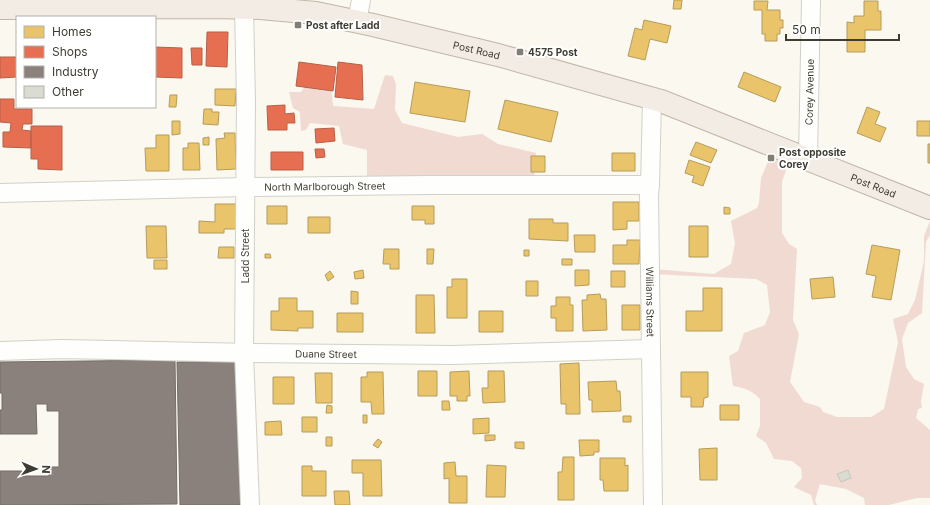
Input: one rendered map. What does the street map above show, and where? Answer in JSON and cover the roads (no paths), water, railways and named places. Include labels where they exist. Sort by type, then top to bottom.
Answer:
[{"type":"main road","name":"Post Road","points":[[0,8],[214,3],[244,8],[266,4],[316,13],[498,55],[661,101],[930,208]]},
{"type":"street","points":[[357,22],[362,0]]},
{"type":"street","name":"Corey Avenue","points":[[808,159],[811,0]]},
{"type":"street","name":"Ladd Street","points":[[244,8],[246,187],[244,353],[250,505]]},
{"type":"street","name":"Williams Street","points":[[652,99],[649,195],[653,505]]},
{"type":"street","name":"North Marlborough Street","points":[[0,193],[246,187],[650,185]]},
{"type":"street","name":"Duane Street","points":[[0,351],[63,349],[244,353],[453,355],[651,349]]},
{"type":"place","name":"Post after Ladd","points":[[298,25]]},
{"type":"place","name":"4575 Post","points":[[520,52]]},
{"type":"place","name":"Post opposite Corey","points":[[771,158]]}]
